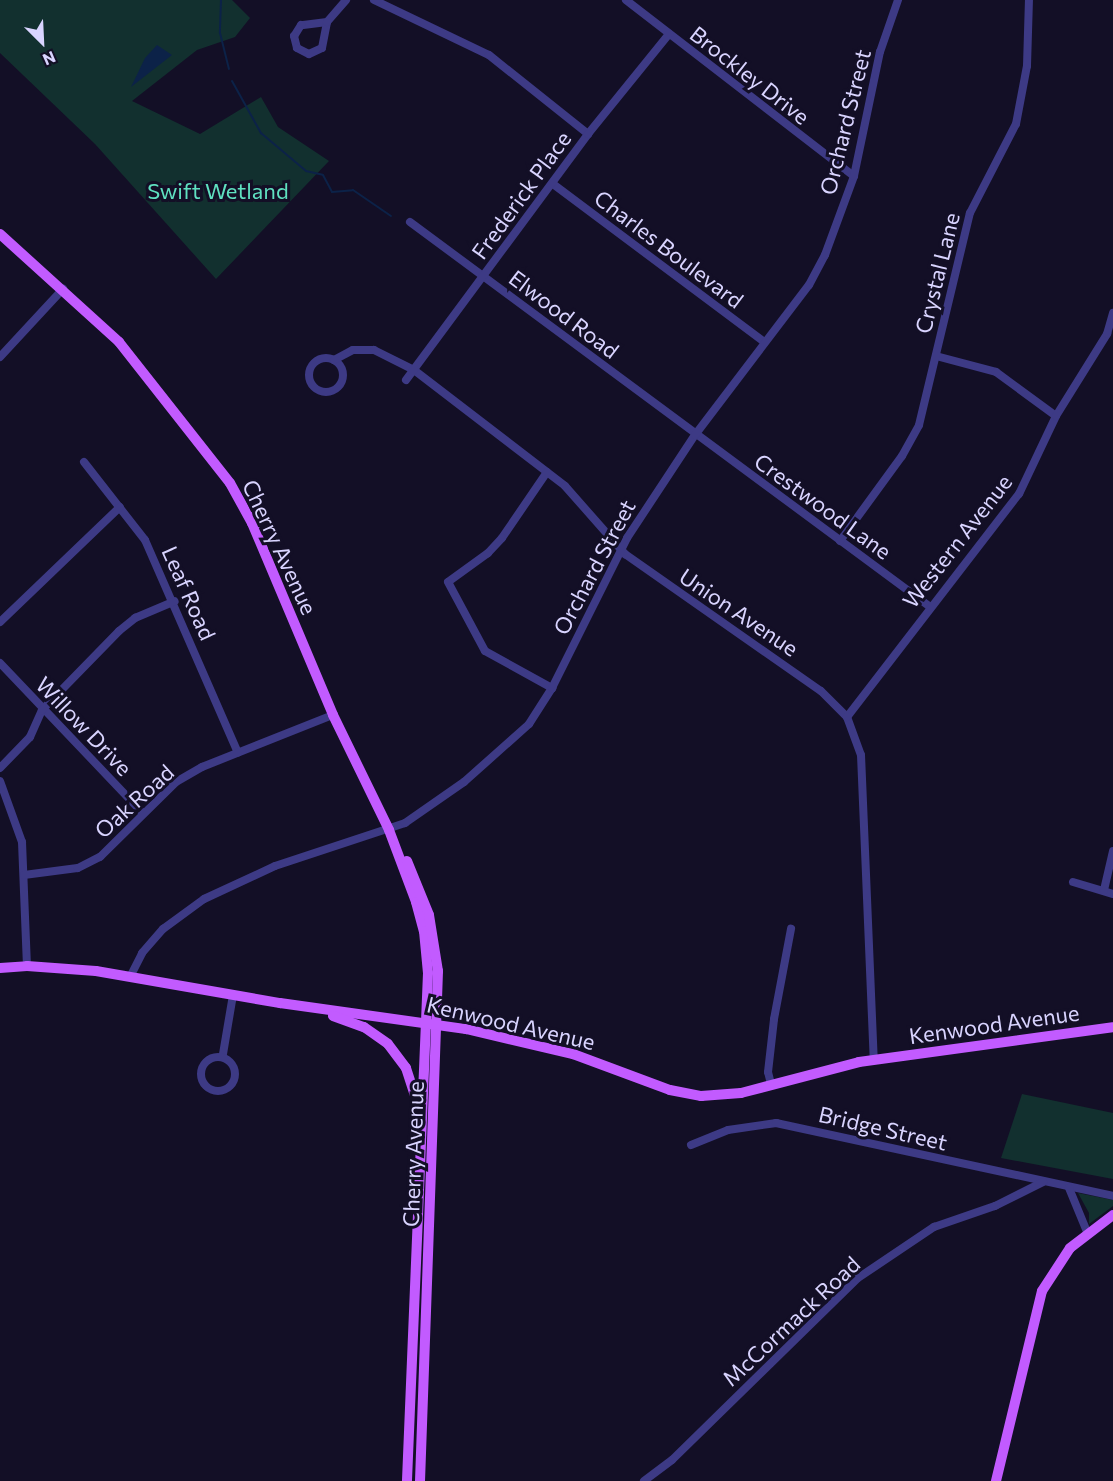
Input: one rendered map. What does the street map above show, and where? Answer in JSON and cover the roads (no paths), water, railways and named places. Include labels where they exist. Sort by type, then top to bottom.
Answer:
[{"type":"main road","name":"Cherry Avenue","points":[[0,234],[119,342],[230,483],[252,523],[333,715],[391,833],[424,931],[432,1024],[434,1119],[420,1481]]},
{"type":"main road","name":"Kenwood Avenue","points":[[0,968],[27,966],[130,977],[280,1003],[432,1024],[573,1054],[684,1094],[731,1094],[874,1060],[1113,1027]]},
{"type":"main road","points":[[280,1003],[354,1023],[388,1044],[410,1077],[420,1121]]},
{"type":"main road","name":"Cherry Avenue","points":[[406,1481],[420,1121],[432,1024]]},
{"type":"main road","points":[[996,1481],[1042,1291],[1059,1260],[1113,1215]]},
{"type":"street","points":[[327,22],[302,26],[294,36],[297,48],[309,54],[322,48],[327,22],[346,0]]},
{"type":"street","points":[[374,0],[489,55],[588,134]]},
{"type":"street","name":"Brockley Drive","points":[[626,0],[854,176]]},
{"type":"street","name":"Orchard Street","points":[[130,977],[142,953],[163,929],[226,886],[391,833],[423,812],[510,743],[529,724],[552,688],[621,549],[695,435],[820,265],[854,176],[880,52],[898,0]]},
{"type":"street","name":"Crystal Lane","points":[[840,541],[915,433],[970,213],[1016,124],[1027,66],[1029,0]]},
{"type":"street","name":"Frederick Place","points":[[406,380],[588,134],[669,34]]},
{"type":"street","name":"Charles Boulevard","points":[[553,184],[764,342]]},
{"type":"street","name":"Elwood Road","points":[[410,222],[695,435]]},
{"type":"street","points":[[0,357],[63,290]]},
{"type":"street","name":"Western Avenue","points":[[847,717],[929,606],[1019,494],[1056,416],[1107,334],[1113,313]]},
{"type":"street","name":"Union Avenue","points":[[334,360],[342,374],[339,385],[330,391],[319,390],[309,377],[312,366],[324,358],[334,360],[344,352],[364,349],[414,370],[547,472],[577,498],[621,549],[821,691],[847,717],[861,755],[874,1060]]},
{"type":"street","points":[[936,356],[996,372],[1056,416]]},
{"type":"street","name":"Crestwood Lane","points":[[695,435],[929,606]]},
{"type":"street","name":"Leaf Road","points":[[84,462],[145,540],[175,601],[238,753]]},
{"type":"street","points":[[547,472],[488,553],[449,578],[461,612],[485,651],[552,688]]},
{"type":"street","points":[[0,622],[120,507]]},
{"type":"street","points":[[0,768],[30,736],[42,710],[118,631],[135,618],[175,601]]},
{"type":"street","name":"Willow Drive","points":[[0,663],[42,710],[143,813]]},
{"type":"street","name":"Oak Road","points":[[24,875],[78,868],[100,857],[176,782],[238,753],[333,715]]},
{"type":"street","points":[[0,781],[20,829],[27,966]]},
{"type":"street","points":[[1104,890],[1113,851]]},
{"type":"street","points":[[1073,882],[1113,894]]},
{"type":"street","points":[[771,1084],[768,1072],[774,1019],[791,929]]},
{"type":"street","points":[[223,1054],[205,1063],[201,1072],[202,1082],[213,1091],[226,1089],[236,1076],[223,1054],[233,995]]},
{"type":"street","name":"Bridge Street","points":[[691,1145],[728,1130],[776,1123],[1113,1196]]},
{"type":"street","name":"McCormack Road","points":[[644,1481],[672,1460],[858,1278],[934,1227],[995,1206],[1043,1182]]},
{"type":"street","points":[[1069,1188],[1088,1234]]},
{"type":"water","points":[[157,45],[172,55],[131,87],[145,58]]},
{"type":"waterway","points":[[221,0],[220,33],[229,69]]},
{"type":"waterway","points":[[232,81],[261,133],[306,171],[323,175],[332,192],[353,190],[391,216]]},
{"type":"park label","name":"Swift Wetland","points":[[218,191]]}]
